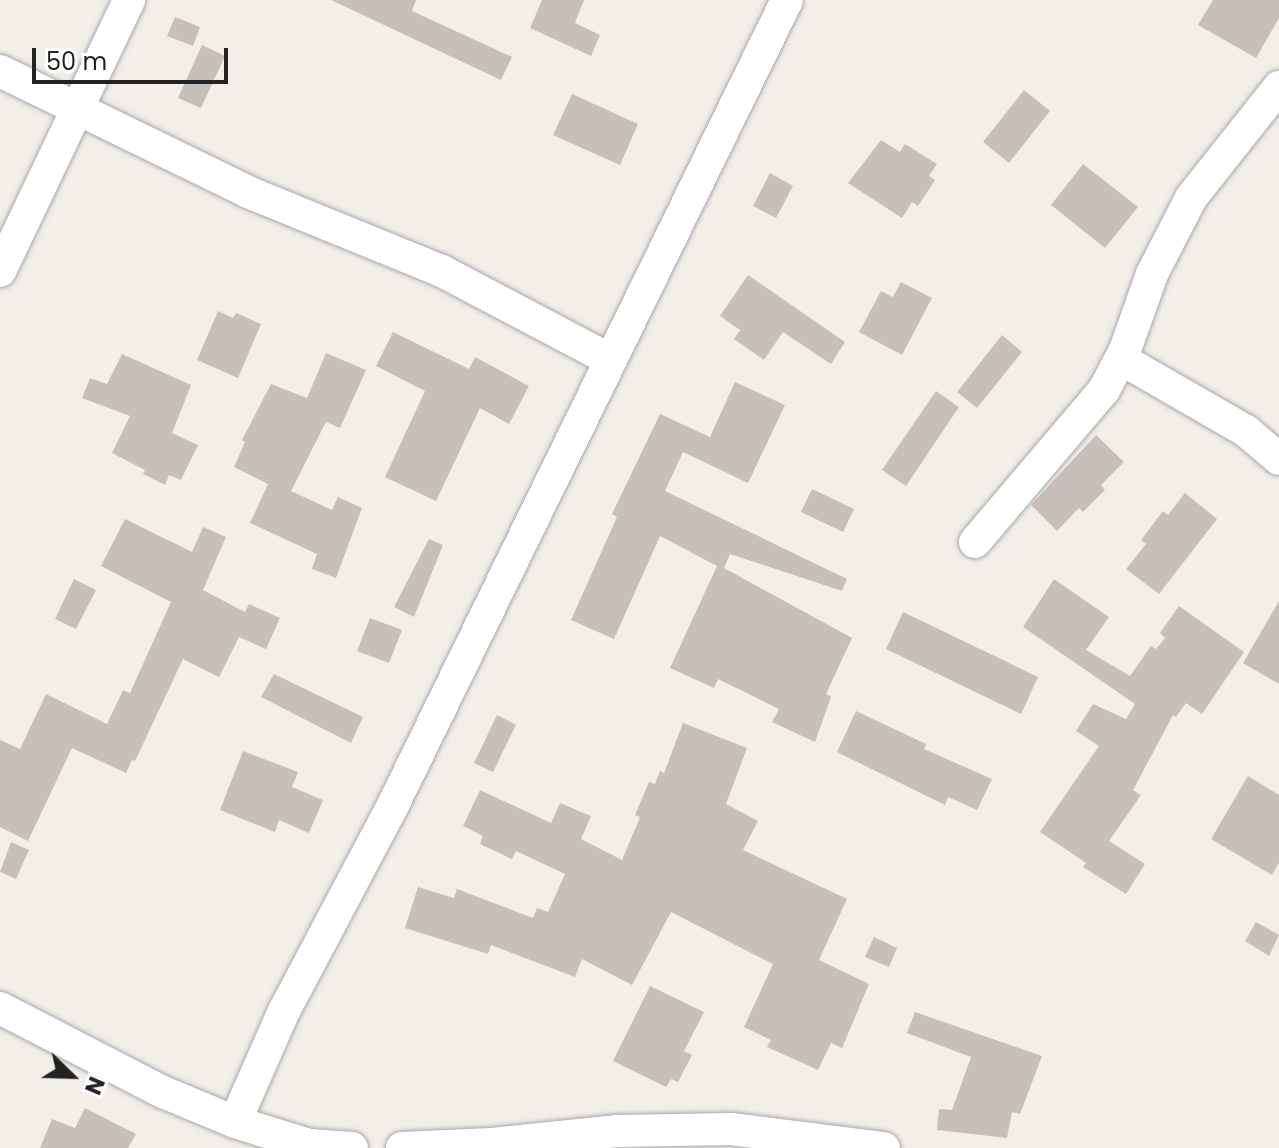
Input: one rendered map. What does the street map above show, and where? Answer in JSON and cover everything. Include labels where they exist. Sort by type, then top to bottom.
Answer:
[{"type":"street","points":[[0,271],[129,0]]},
{"type":"street","points":[[235,1122],[284,1011],[399,794],[787,0]]},
{"type":"street","points":[[0,71],[248,192],[442,271],[611,360]]},
{"type":"street","points":[[975,542],[1104,390],[1121,359],[1152,274],[1191,198],[1279,87]]},
{"type":"street","points":[[1121,359],[1246,431],[1279,459]]},
{"type":"street","points":[[0,1008],[163,1092],[235,1122],[309,1145],[352,1148]]},
{"type":"street","points":[[402,1148],[492,1144],[618,1131],[731,1129],[884,1148]]},
{"type":"building","points":[[331,0],[416,0],[412,11],[512,57],[501,80]]},
{"type":"building","points":[[542,0],[584,0],[575,23],[600,35],[591,56],[530,28]]},
{"type":"building","points":[[1213,0],[1279,0],[1279,18],[1256,58],[1198,25]]},
{"type":"building","points":[[175,17],[200,27],[193,46],[167,36]]},
{"type":"building","points":[[202,45],[225,56],[201,108],[178,98]]},
{"type":"building","points":[[1024,90],[1050,111],[1009,163],[983,142]]},
{"type":"building","points":[[572,94],[638,124],[620,165],[553,135]]},
{"type":"building","points":[[881,140],[900,152],[905,144],[937,164],[929,176],[935,180],[918,206],[912,202],[902,218],[848,183]]},
{"type":"building","points":[[1083,164],[1138,207],[1105,248],[1051,205]]},
{"type":"building","points":[[770,173],[793,186],[776,218],[753,206]]},
{"type":"building","points":[[748,275],[845,342],[831,364],[783,332],[764,360],[734,339],[740,330],[720,316]]},
{"type":"building","points":[[901,282],[932,298],[902,355],[859,332],[881,291],[893,297]]},
{"type":"building","points":[[218,311],[233,318],[236,313],[261,324],[238,378],[197,360]]},
{"type":"building","points":[[393,332],[469,369],[475,357],[529,386],[509,424],[480,408],[436,501],[385,477],[425,391],[376,366]]},
{"type":"building","points":[[1002,335],[1022,352],[977,408],[957,392]]},
{"type":"building","points":[[326,353],[366,370],[340,428],[326,422],[291,491],[332,510],[338,497],[362,508],[336,578],[312,569],[317,554],[250,523],[268,484],[234,467],[245,442],[242,440],[271,384],[307,398]]},
{"type":"building","points":[[122,354],[191,385],[172,433],[198,445],[181,480],[169,475],[165,485],[143,474],[145,470],[112,453],[130,416],[82,398],[90,378],[107,384]]},
{"type":"building","points":[[735,382],[785,405],[748,483],[683,452],[665,491],[847,579],[842,591],[730,554],[724,568],[852,638],[826,694],[831,697],[815,742],[772,722],[779,709],[718,679],[714,688],[670,668],[717,566],[660,536],[614,639],[571,620],[617,517],[612,514],[660,414],[710,437]]},
{"type":"building","points":[[936,391],[959,407],[906,486],[882,470]]},
{"type":"building","points":[[1096,435],[1124,462],[1101,485],[1105,490],[1083,512],[1079,508],[1057,531],[1031,505]]},
{"type":"building","points":[[812,489],[854,509],[843,532],[801,512]]},
{"type":"building","points":[[1185,493],[1217,519],[1159,594],[1126,569],[1146,544],[1141,540],[1163,511],[1168,515]]},
{"type":"building","points":[[125,519],[192,552],[203,527],[226,537],[203,590],[245,612],[249,604],[280,618],[266,649],[239,637],[219,677],[183,659],[135,761],[132,760],[126,773],[72,748],[28,841],[0,827],[0,740],[20,749],[46,694],[107,724],[123,690],[130,693],[171,602],[101,566]]},
{"type":"building","points":[[429,539],[443,545],[414,617],[394,607]]},
{"type":"building","points":[[74,579],[96,590],[76,629],[55,619]]},
{"type":"building","points":[[1054,579],[1109,617],[1086,650],[1130,676],[1151,646],[1156,649],[1165,638],[1160,633],[1179,606],[1244,652],[1202,714],[1186,703],[1176,717],[1173,715],[1133,790],[1141,795],[1109,841],[1145,864],[1126,894],[1083,867],[1086,863],[1040,832],[1099,746],[1076,731],[1093,704],[1126,719],[1135,704],[1023,627]]},
{"type":"building","points":[[1279,601],[1279,684],[1243,663]]},
{"type":"building","points":[[903,612],[1038,677],[1021,714],[886,649]]},
{"type":"building","points":[[370,618],[402,630],[389,663],[357,651]]},
{"type":"building","points":[[274,674],[363,717],[351,743],[261,697]]},
{"type":"building","points":[[856,711],[926,744],[924,749],[992,779],[977,810],[948,797],[945,805],[837,752]]},
{"type":"building","points":[[497,715],[516,725],[493,772],[474,763]]},
{"type":"building","points":[[683,723],[747,748],[726,804],[758,821],[743,850],[847,899],[819,960],[869,984],[842,1048],[831,1043],[818,1070],[767,1047],[771,1040],[744,1027],[773,964],[671,912],[632,985],[582,959],[575,977],[491,945],[488,954],[405,928],[418,887],[454,898],[457,889],[533,918],[537,908],[548,912],[565,874],[516,851],[512,859],[480,844],[483,836],[463,826],[480,790],[551,823],[560,803],[591,816],[581,839],[622,860],[640,817],[635,815],[649,782],[655,784],[660,771],[664,773]]},
{"type":"building","points":[[243,751],[298,772],[292,787],[323,800],[309,833],[279,820],[275,832],[220,810]]},
{"type":"building","points":[[1248,776],[1279,795],[1279,863],[1272,875],[1211,839]]},
{"type":"building","points":[[11,842],[29,850],[16,879],[0,872]]},
{"type":"building","points":[[1256,922],[1279,935],[1269,956],[1245,941]]},
{"type":"building","points":[[874,937],[897,948],[889,967],[865,957]]},
{"type":"building","points":[[650,986],[704,1012],[684,1051],[692,1055],[678,1082],[671,1079],[666,1087],[613,1061]]},
{"type":"building","points":[[915,1012],[1042,1056],[1020,1114],[1012,1112],[1007,1138],[937,1130],[939,1109],[952,1110],[971,1057],[907,1033]]},
{"type":"building","points":[[85,1108],[136,1134],[128,1148],[40,1148],[52,1119],[75,1128]]}]
